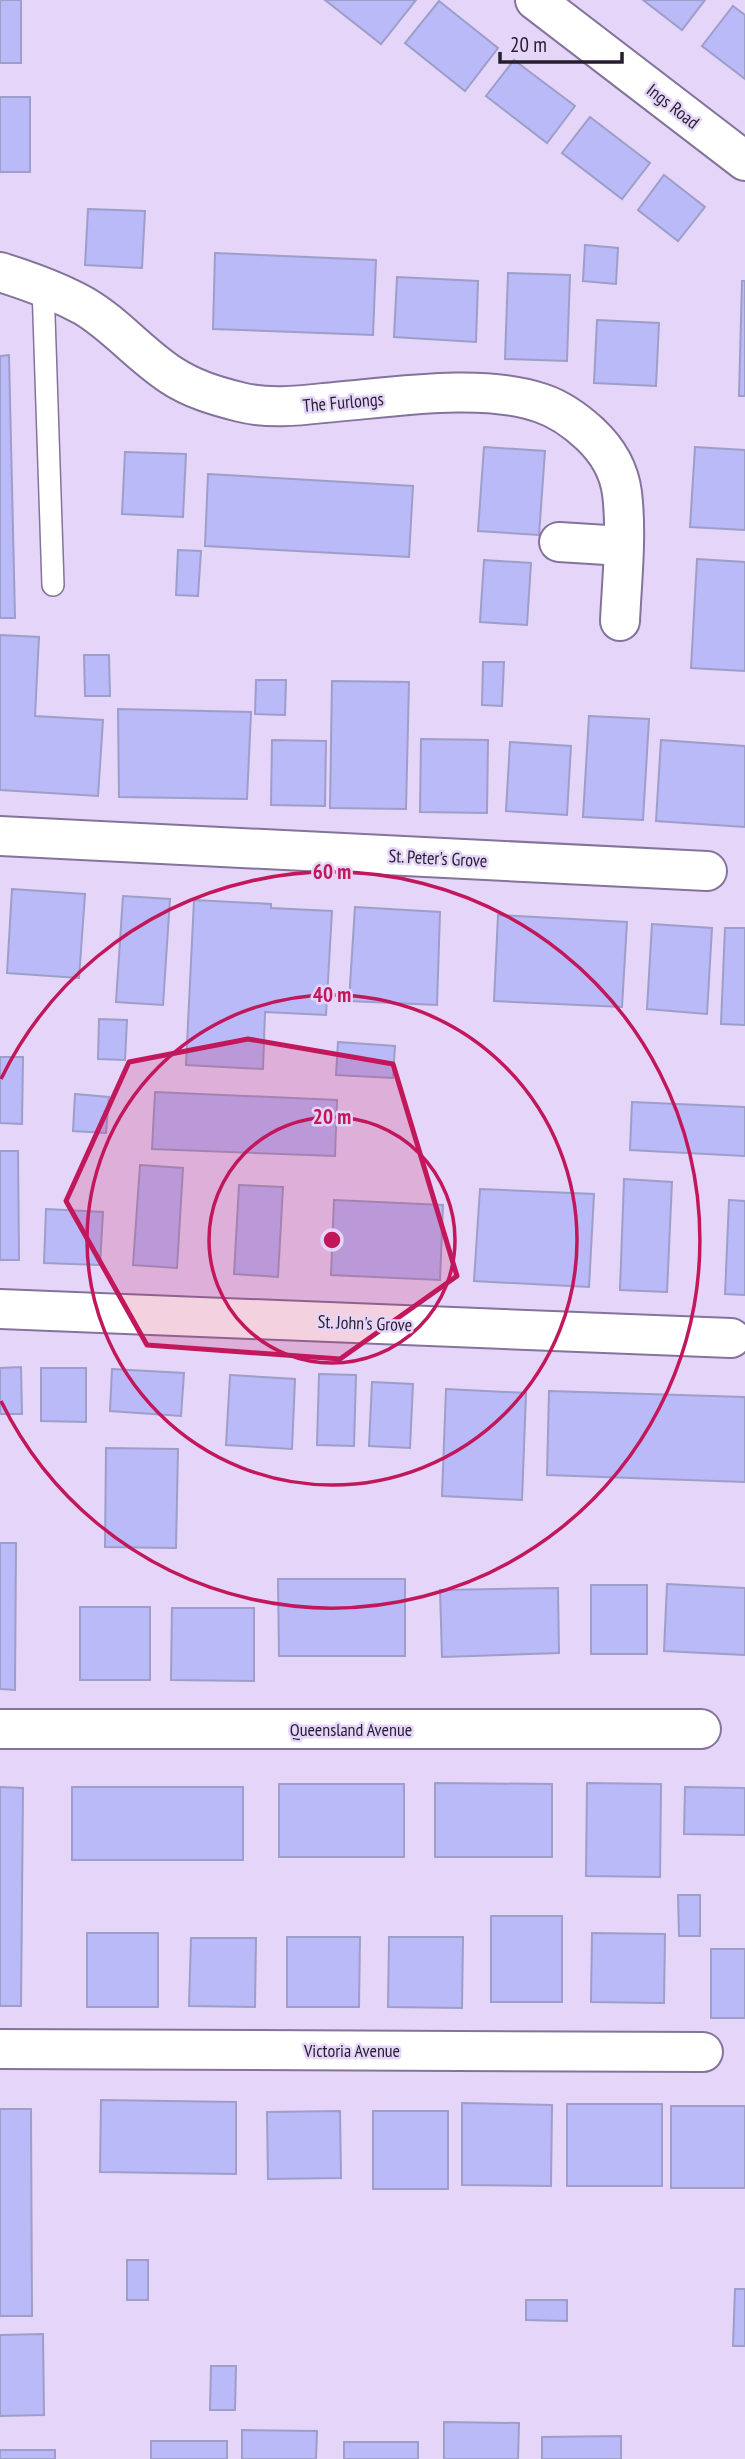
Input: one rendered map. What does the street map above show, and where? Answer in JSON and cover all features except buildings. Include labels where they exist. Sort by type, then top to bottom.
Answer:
[{"type":"street","name":"Ings Road","points":[[535,0],[745,161]]},
{"type":"street","name":"The Furlongs","points":[[0,272],[43,286],[85,307],[171,375],[203,391],[243,403],[285,407],[449,393],[519,397],[542,403],[581,425],[615,465],[622,493],[620,621]]},
{"type":"street","points":[[559,542],[623,545]]},
{"type":"street","name":"St. Peter's Grove","points":[[0,836],[707,871]]},
{"type":"street","name":"St. John's Grove","points":[[0,1309],[731,1338]]},
{"type":"street","name":"Queensland Avenue","points":[[0,1729],[701,1729]]},
{"type":"street","name":"Victoria Avenue","points":[[0,2049],[703,2052]]},
{"type":"lane","points":[[43,286],[53,585]]},
{"type":"highlighted area","points":[[248,1039],[393,1064],[457,1276],[340,1359],[147,1345],[66,1201],[129,1062]]}]
